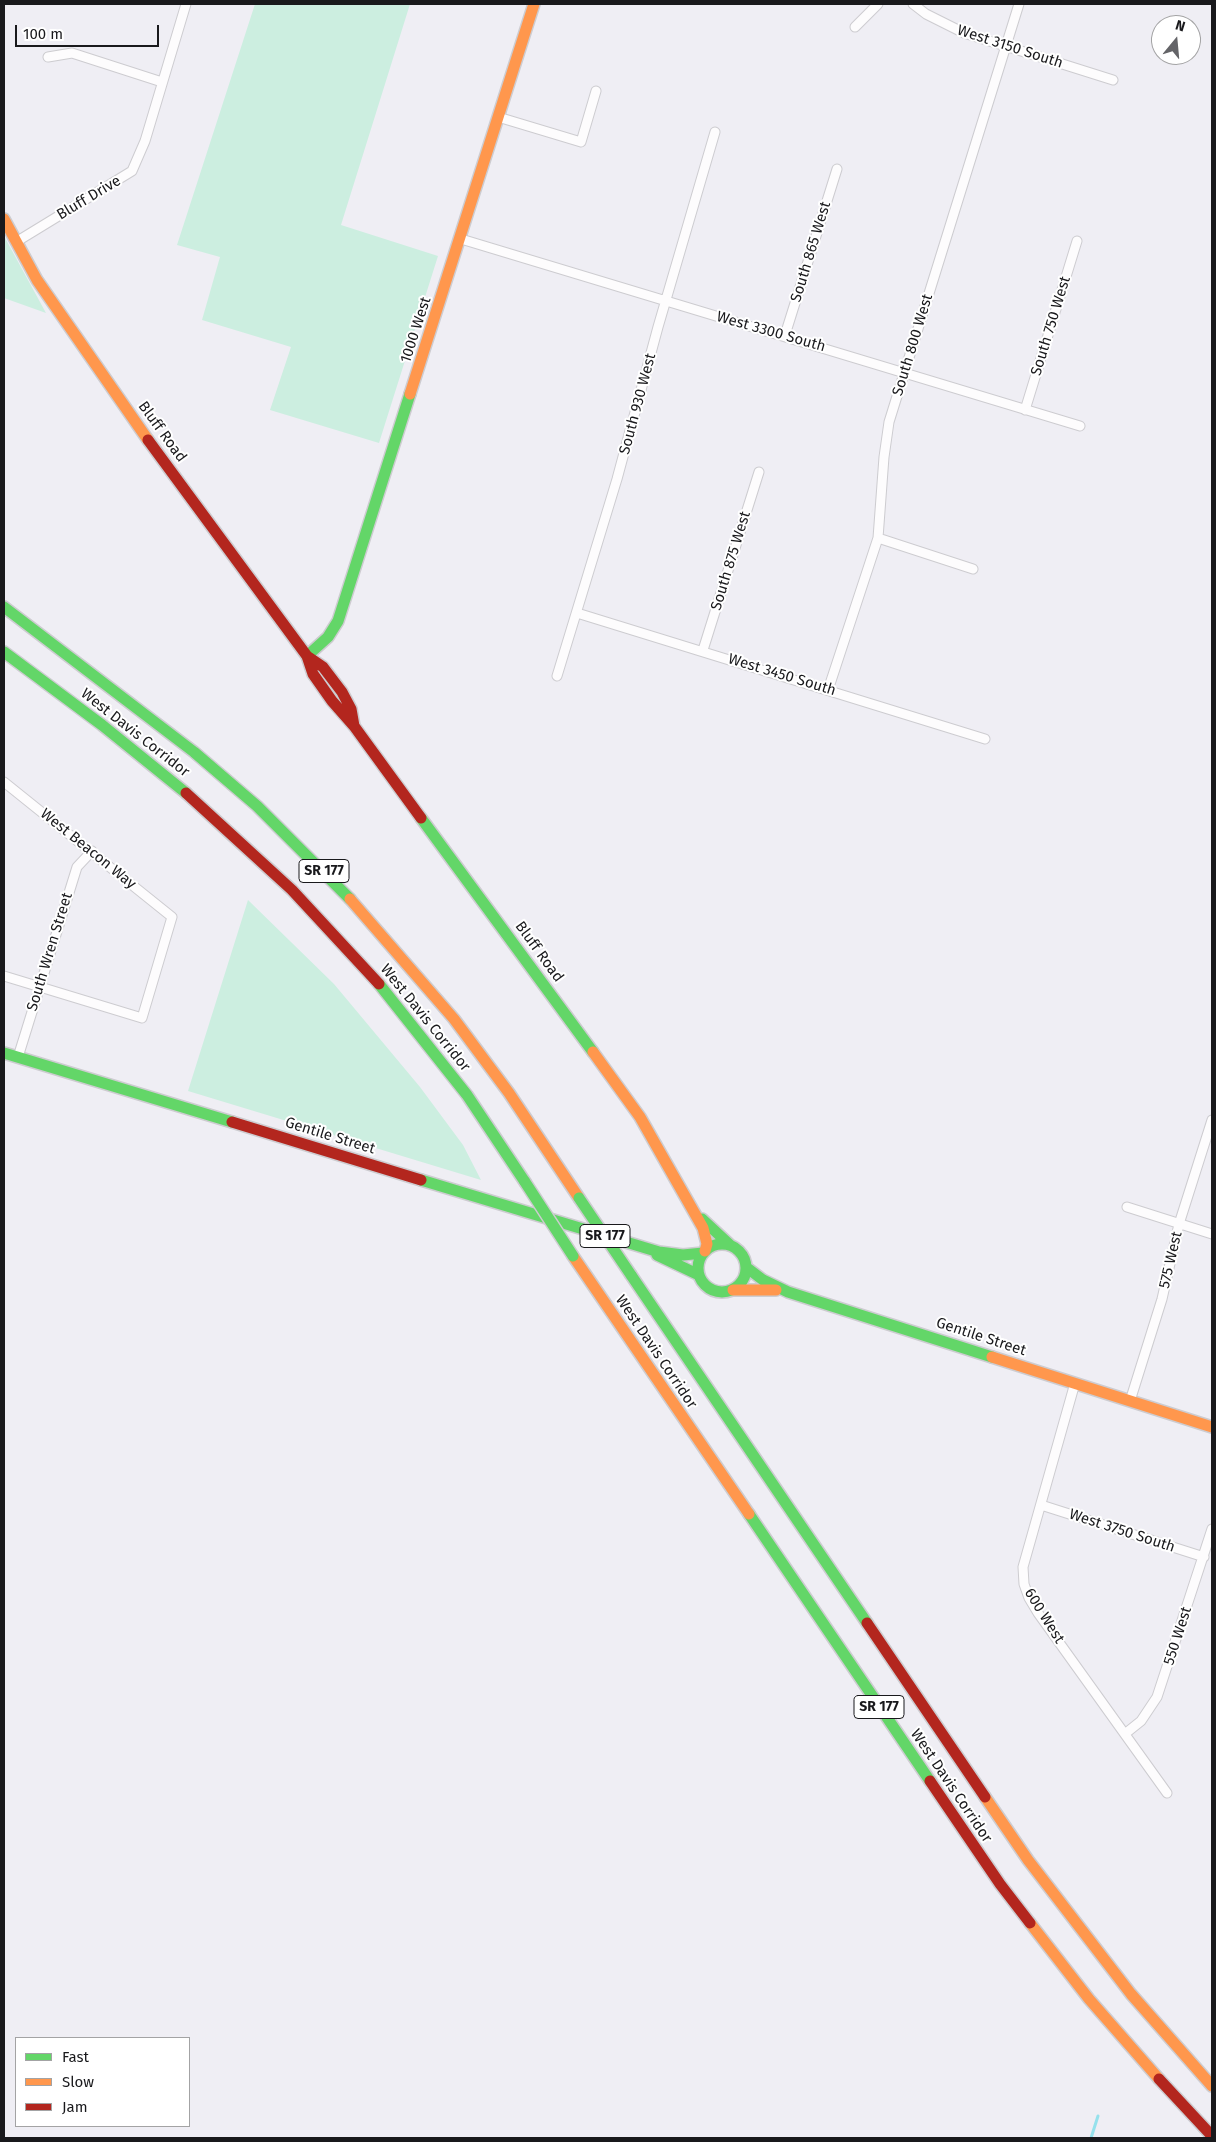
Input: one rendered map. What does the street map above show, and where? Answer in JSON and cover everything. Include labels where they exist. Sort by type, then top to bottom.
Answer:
[{"type":"main road","name":"1000 West","points":[[307,656],[328,637],[338,621],[461,239],[534,4]]},
{"type":"main road","name":"Bluff Road","points":[[4,219],[37,280],[92,361],[203,516],[307,656],[323,667],[342,692],[351,709],[354,726],[618,1085],[652,1137],[704,1230],[707,1244],[704,1252]]},
{"type":"main road","name":"West Davis Corridor","points":[[4,607],[194,752],[258,806],[324,871],[392,945],[454,1019],[508,1092],[1028,1860],[1131,1994],[1212,2086]]},
{"type":"main road","name":"West Davis Corridor","points":[[4,652],[177,785],[292,890],[346,946],[400,1010],[467,1095],[574,1256],[1006,1892],[1114,2029],[1212,2136]]},
{"type":"main road","name":"Gentile Street","points":[[4,1053],[647,1248],[683,1256],[704,1252]]},
{"type":"main road","name":"Bluff Road","points":[[690,1203],[709,1227],[730,1245]]},
{"type":"main road","points":[[732,1290],[741,1283],[746,1267],[743,1256],[730,1245],[718,1244],[704,1252],[699,1264],[699,1275],[710,1289],[721,1292],[768,1288],[788,1292]]},
{"type":"main road","name":"Gentile Street","points":[[647,1248],[665,1260],[699,1275]]},
{"type":"main road","name":"Gentile Street","points":[[746,1267],[763,1280],[788,1292],[1212,1427]]},
{"type":"street","name":"Bluff Drive","points":[[16,242],[132,171],[145,141],[186,4]]},
{"type":"street","points":[[854,27],[878,4]]},
{"type":"street","name":"West 3150 South","points":[[913,4],[926,14],[964,33],[1113,80]]},
{"type":"street","name":"South 800 West","points":[[828,690],[878,538],[884,457],[890,422],[1019,4]]},
{"type":"street","points":[[48,57],[72,53],[162,82]]},
{"type":"street","points":[[498,117],[581,142],[596,91]]},
{"type":"street","name":"South 930 West","points":[[558,676],[617,479],[716,132]]},
{"type":"street","name":"South 865 West","points":[[785,335],[837,170]]},
{"type":"street","name":"West 3300 South","points":[[461,239],[666,302],[785,335],[1080,426]]},
{"type":"street","name":"South 750 West","points":[[1025,410],[1077,242]]},
{"type":"street","name":"South 875 West","points":[[703,650],[759,472]]},
{"type":"street","points":[[878,538],[973,569]]},
{"type":"street","name":"West 3450 South","points":[[577,613],[703,650],[985,739]]},
{"type":"street","name":"West Beacon Way","points":[[4,782],[172,917],[142,1018],[40,987]]},
{"type":"street","name":"South Wren Street","points":[[18,1057],[77,867],[92,851]]},
{"type":"street","points":[[4,976],[40,987]]},
{"type":"street","name":"575 West","points":[[1130,1401],[1162,1299],[1179,1224],[1212,1120]]},
{"type":"street","points":[[1127,1207],[1212,1234]]},
{"type":"street","name":"600 West","points":[[1075,1383],[1023,1566],[1024,1584],[1029,1598],[1167,1793]]},
{"type":"street","name":"West 3750 South","points":[[1040,1505],[1204,1557]]},
{"type":"street","name":"550 West","points":[[1126,1733],[1141,1721],[1158,1697],[1212,1529]]},
{"type":"green space","points":[[255,4],[410,4],[341,225],[438,256],[379,443],[270,410],[291,347],[202,320],[220,257],[177,245]]},
{"type":"green space","points":[[4,236],[46,313],[4,298]]},
{"type":"green space","points":[[248,900],[334,984],[420,1087],[463,1145],[481,1180],[188,1091]]},
{"type":"waterway","points":[[1091,2138],[1098,2116]]},
{"type":"traffic: fast","points":[[307,656],[328,637],[338,621],[410,394]]},
{"type":"traffic: fast","points":[[4,607],[194,752],[257,806],[350,899]]},
{"type":"traffic: fast","points":[[4,652],[102,725],[186,793]]},
{"type":"traffic: fast","points":[[421,818],[593,1052]]},
{"type":"traffic: fast","points":[[379,984],[467,1095],[525,1182]]},
{"type":"traffic: fast","points":[[4,1053],[232,1122]]},
{"type":"traffic: fast","points":[[421,1180],[659,1252],[683,1255],[703,1253]]},
{"type":"traffic: fast","points":[[525,1182],[573,1256]]},
{"type":"traffic: fast","points":[[579,1198],[631,1275]]},
{"type":"traffic: fast","points":[[702,1219],[730,1245]]},
{"type":"traffic: fast","points":[[717,1244],[727,1244],[739,1251],[746,1263],[746,1268],[746,1273],[739,1285],[727,1292],[717,1292],[709,1288],[702,1281],[698,1273],[698,1263],[702,1255],[709,1248],[717,1244]]},
{"type":"traffic: fast","points":[[657,1255],[699,1275]]},
{"type":"traffic: fast","points":[[746,1267],[763,1280],[788,1292],[992,1357]]},
{"type":"traffic: fast","points":[[631,1275],[867,1623]]},
{"type":"traffic: fast","points":[[749,1514],[930,1781]]},
{"type":"traffic: slow","points":[[410,394],[534,4]]},
{"type":"traffic: slow","points":[[4,219],[37,280],[148,440]]},
{"type":"traffic: slow","points":[[350,899],[454,1019],[509,1093],[579,1198]]},
{"type":"traffic: slow","points":[[593,1052],[640,1117],[703,1228],[707,1244],[705,1251]]},
{"type":"traffic: slow","points":[[573,1256],[749,1514]]},
{"type":"traffic: slow","points":[[733,1290],[776,1290]]},
{"type":"traffic: slow","points":[[992,1357],[1212,1427]]},
{"type":"traffic: slow","points":[[985,1797],[1028,1860],[1131,1994],[1212,2086]]},
{"type":"traffic: slow","points":[[1030,1923],[1089,1999],[1159,2079]]},
{"type":"traffic: jam","points":[[148,440],[307,656],[323,667],[342,692],[351,709],[354,726]]},
{"type":"traffic: jam","points":[[307,656],[313,674],[332,701],[354,726],[421,818]]},
{"type":"traffic: jam","points":[[186,793],[292,890],[379,984]]},
{"type":"traffic: jam","points":[[232,1122],[421,1180]]},
{"type":"traffic: jam","points":[[867,1623],[985,1797]]},
{"type":"traffic: jam","points":[[930,1781],[1000,1884],[1030,1923]]},
{"type":"traffic: jam","points":[[1159,2079],[1212,2136]]}]
